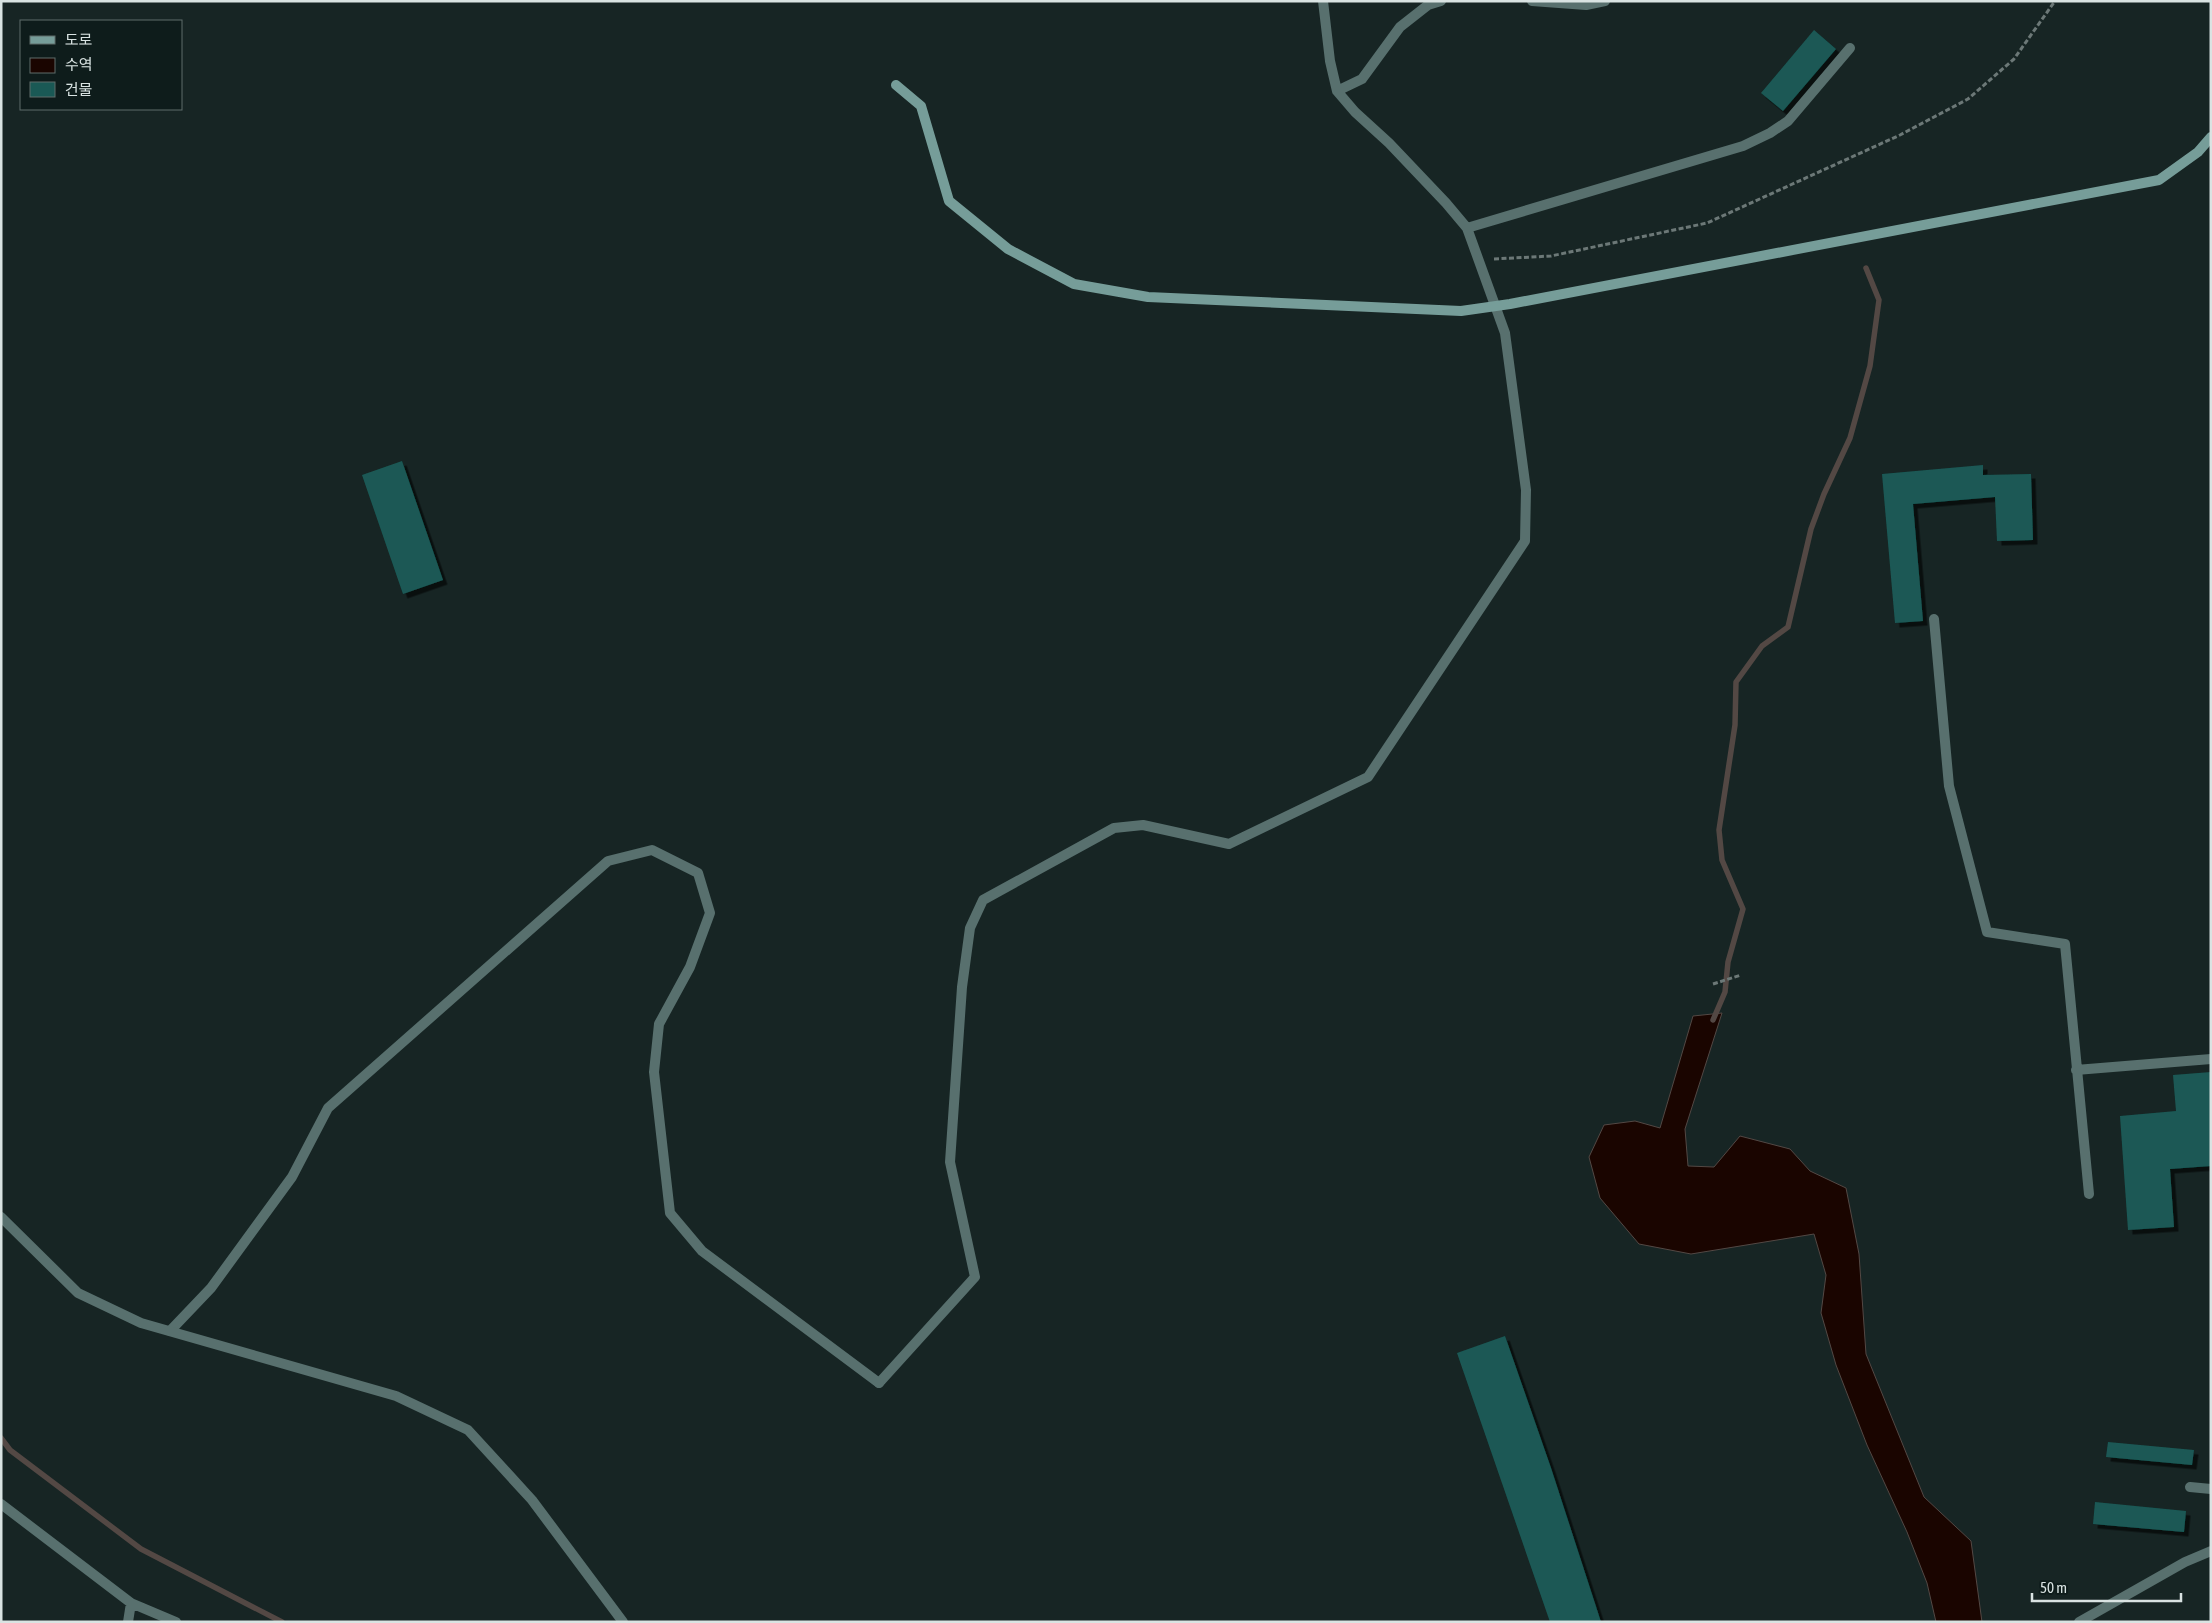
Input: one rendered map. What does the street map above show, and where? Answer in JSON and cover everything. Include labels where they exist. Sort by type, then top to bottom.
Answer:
[{"type":"main road","points":[[896,85],[921,106],[949,201],[1008,249],[1074,284],[1148,297],[1461,311],[2159,180],[2198,152],[2211,137]]},
{"type":"street","points":[[170,1331],[211,1288],[292,1177],[328,1108],[608,861],[652,850],[698,873],[710,913],[690,967],[659,1024],[654,1072],[670,1213],[702,1251],[879,1383],[974,1277],[950,1162],[962,988],[968,936],[983,900],[1114,828],[1143,825],[1229,844],[1368,777],[1525,541],[1526,490],[1505,333],[1479,260],[1467,228],[1446,203],[1389,143],[1355,112],[1337,91],[1330,61],[1323,1]]},
{"type":"street","points":[[1337,91],[1362,79],[1400,28],[1428,5],[1441,1]]},
{"type":"street","points":[[1532,1],[1552,4],[1586,5],[1605,1]]},
{"type":"street","points":[[1467,228],[1743,146],[1770,134],[1788,120],[1850,48]]},
{"type":"street","points":[[1934,619],[1949,786],[1987,932],[2066,944],[2076,1070],[2089,1194]]},
{"type":"street","points":[[2076,1070],[2211,1059]]},
{"type":"street","points":[[1,1217],[78,1293],[141,1323],[396,1396],[468,1430],[532,1500],[623,1622]]},
{"type":"street","points":[[2190,1487],[2211,1489]]},
{"type":"street","points":[[1,1504],[131,1603],[176,1622]]},
{"type":"street","points":[[2079,1622],[2185,1562],[2211,1551]]},
{"type":"street","points":[[128,1622],[131,1603]]},
{"type":"path","points":[[1479,260],[1551,256],[1706,224],[1900,135],[1968,99],[2014,59],[2054,1]]},
{"type":"path","points":[[1713,984],[1741,975]]},
{"type":"water","points":[[1722,1013],[1685,1129],[1688,1166],[1714,1167],[1740,1136],[1790,1149],[1810,1171],[1846,1188],[1859,1254],[1866,1354],[1924,1497],[1971,1541],[1982,1622],[1936,1622],[1927,1583],[1907,1532],[1867,1445],[1836,1365],[1821,1313],[1826,1275],[1814,1234],[1691,1254],[1639,1244],[1600,1198],[1589,1157],[1604,1125],[1635,1121],[1660,1128],[1693,1016]]},
{"type":"building","points":[[1814,30],[1836,49],[1783,111],[1761,93]]},
{"type":"building","points":[[402,461],[443,580],[403,594],[362,475]]},
{"type":"building","points":[[1983,465],[1983,475],[2031,474],[2033,540],[1997,541],[1995,497],[1913,504],[1923,621],[1895,623],[1882,474]]},
{"type":"building","points":[[2211,1072],[2211,1166],[2170,1169],[2174,1227],[2128,1230],[2120,1116],[2176,1111],[2173,1075]]},
{"type":"building","points":[[1505,1336],[1551,1468],[1601,1622],[1550,1622],[1457,1353]]},
{"type":"building","points":[[2108,1442],[2194,1450],[2192,1465],[2106,1457]]},
{"type":"building","points":[[2095,1502],[2186,1511],[2184,1532],[2093,1524]]},
{"type":"waterway","points":[[1713,1020],[1725,992],[1728,962],[1743,909],[1722,860],[1719,830],[1735,725],[1736,682],[1762,646],[1788,627],[1811,529],[1824,494],[1850,438],[1870,366],[1879,300],[1866,268]]},
{"type":"waterway","points":[[1,1438],[10,1450],[141,1549],[282,1622]]}]
